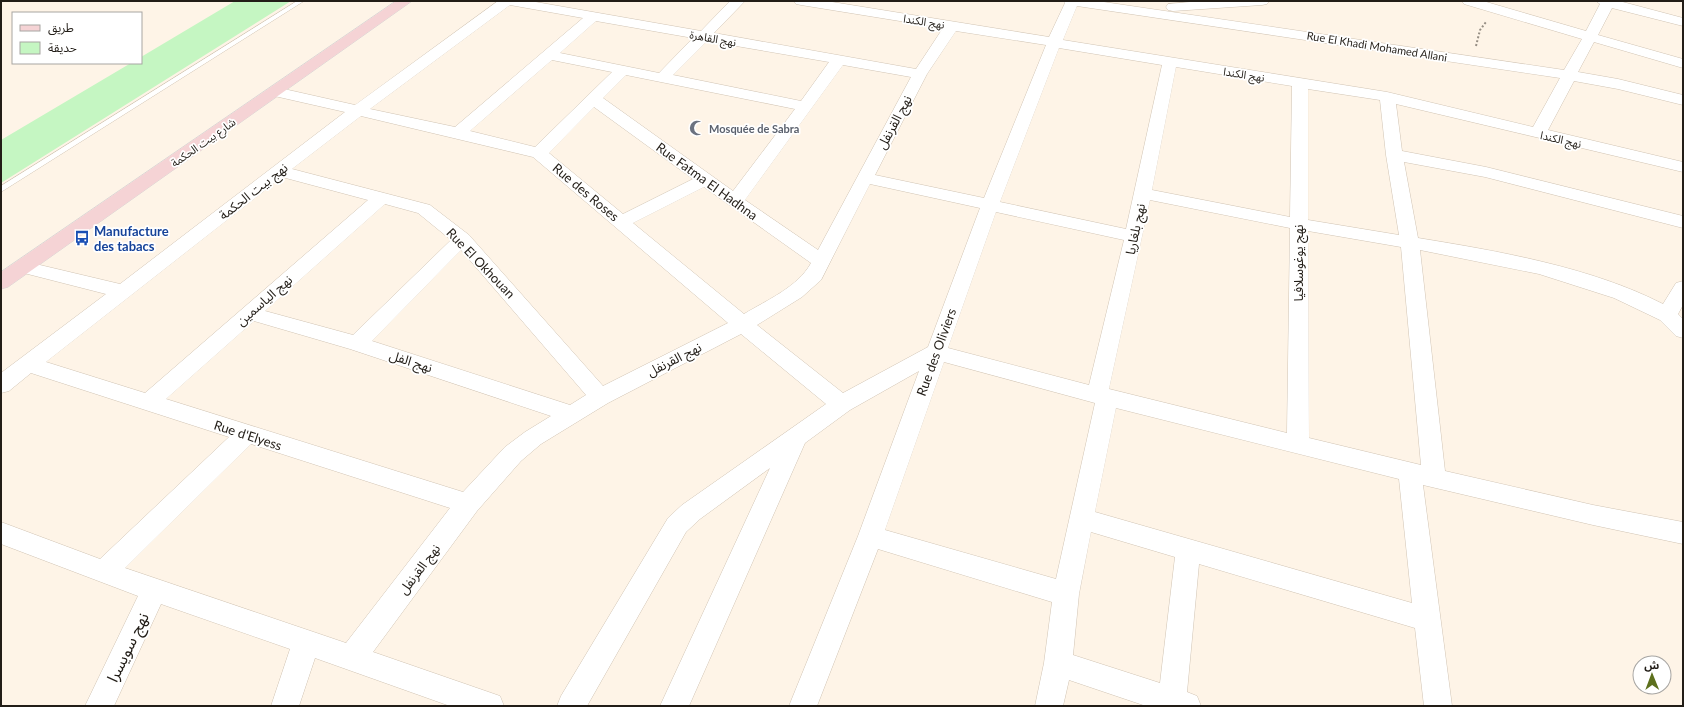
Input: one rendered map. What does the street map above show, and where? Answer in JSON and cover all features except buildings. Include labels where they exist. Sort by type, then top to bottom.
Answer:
[{"type":"main road","name":"شارع بيت الحكمة","points":[[1,264],[390,1]]},
{"type":"main road","name":"شارع بيت الحكمة","points":[[1,282],[405,1]]},
{"type":"street","name":"نهج القاهرة","points":[[507,1],[838,61],[920,74]]},
{"type":"street","name":"نهج بيت الحكمة","points":[[1,385],[357,111],[507,1]]},
{"type":"street","points":[[663,77],[738,1]]},
{"type":"street","name":"نهج الكندا","points":[[801,1],[1387,97],[1683,167]]},
{"type":"street","name":"Rue El Khadi Mohamed Allani","points":[[1073,1],[1568,75],[1618,84],[1683,100]]},
{"type":"street","name":"Rue des Oliviers","points":[[803,706],[870,536],[935,352],[990,204],[1066,13],[1073,1]]},
{"type":"street","points":[[1143,11],[1262,1]]},
{"type":"street","points":[[1468,1],[1683,64]]},
{"type":"street","points":[[1538,133],[1568,75],[1590,37],[1606,1],[1683,22]]},
{"type":"street","points":[[458,133],[594,16]]},
{"type":"street","name":"نهج القرنفل","points":[[351,658],[468,504],[513,454],[533,438],[600,397],[743,324],[795,292],[814,275],[920,74],[952,26]]},
{"type":"street","points":[[549,54],[803,106]]},
{"type":"street","points":[[735,201],[803,106],[838,61]]},
{"type":"street","name":"نهج بلغاريا","points":[[1049,706],[1058,663],[1066,594],[1082,519],[1102,396],[1170,62]]},
{"type":"street","points":[[539,153],[595,100],[623,70]]},
{"type":"street","name":"نهج يوغوسلافيا","points":[[1298,444],[1298,224],[1300,83]]},
{"type":"street","name":"Rue des Roses","points":[[275,92],[458,133],[539,153],[622,221],[743,324],[842,404]]},
{"type":"street","points":[[1387,97],[1394,155],[1410,243],[1414,295],[1429,620],[1438,706]]},
{"type":"street","name":"Rue Fatma El Hadhna","points":[[595,100],[705,180],[821,261]]},
{"type":"street","points":[[1394,155],[1486,172],[1683,222]]},
{"type":"street","name":"Rue El Okhouan","points":[[280,170],[424,209],[462,239],[582,373],[600,397]]},
{"type":"street","points":[[865,178],[1134,236]]},
{"type":"street","points":[[622,221],[705,180]]},
{"type":"street","points":[[1143,193],[1298,224],[1481,255],[1542,268],[1621,293],[1667,315],[1683,331]]},
{"type":"street","name":"نهج الياسمين","points":[[148,402],[381,198]]},
{"type":"street","points":[[357,344],[462,239]]},
{"type":"street","points":[[23,267],[122,291]]},
{"type":"street","points":[[1667,315],[1683,288]]},
{"type":"street","name":"نهج الفل","points":[[249,313],[357,344],[572,414]]},
{"type":"street","points":[[571,706],[677,525],[691,512],[842,404],[935,352],[1102,396],[1422,475],[1593,515],[1683,533]]},
{"type":"street","name":"Rue d'Elyess","points":[[28,364],[468,504]]},
{"type":"street","points":[[104,572],[247,434]]},
{"type":"street","points":[[674,706],[797,435]]},
{"type":"street","points":[[1082,519],[1429,620]]},
{"type":"street","points":[[1,533],[104,572],[475,703]]},
{"type":"street","points":[[870,536],[1066,594]]},
{"type":"street","points":[[1058,663],[1180,704],[1188,550]]},
{"type":"street","name":"نهج سويسرا","points":[[99,706],[155,589]]},
{"type":"street","points":[[285,706],[306,643]]},
{"type":"lane","points":[[1,190],[301,1]]},
{"type":"path","points":[[1472,60],[1480,30],[1495,9]]},
{"type":"green space","points":[[235,1],[291,1],[1,183],[1,140],[129,64],[142,64],[142,56]]},
{"type":"place","name":"Mosquée de Sabra","points":[[697,128]]},
{"type":"place","name":"Manufacture des tabacs","points":[[82,238]]}]
